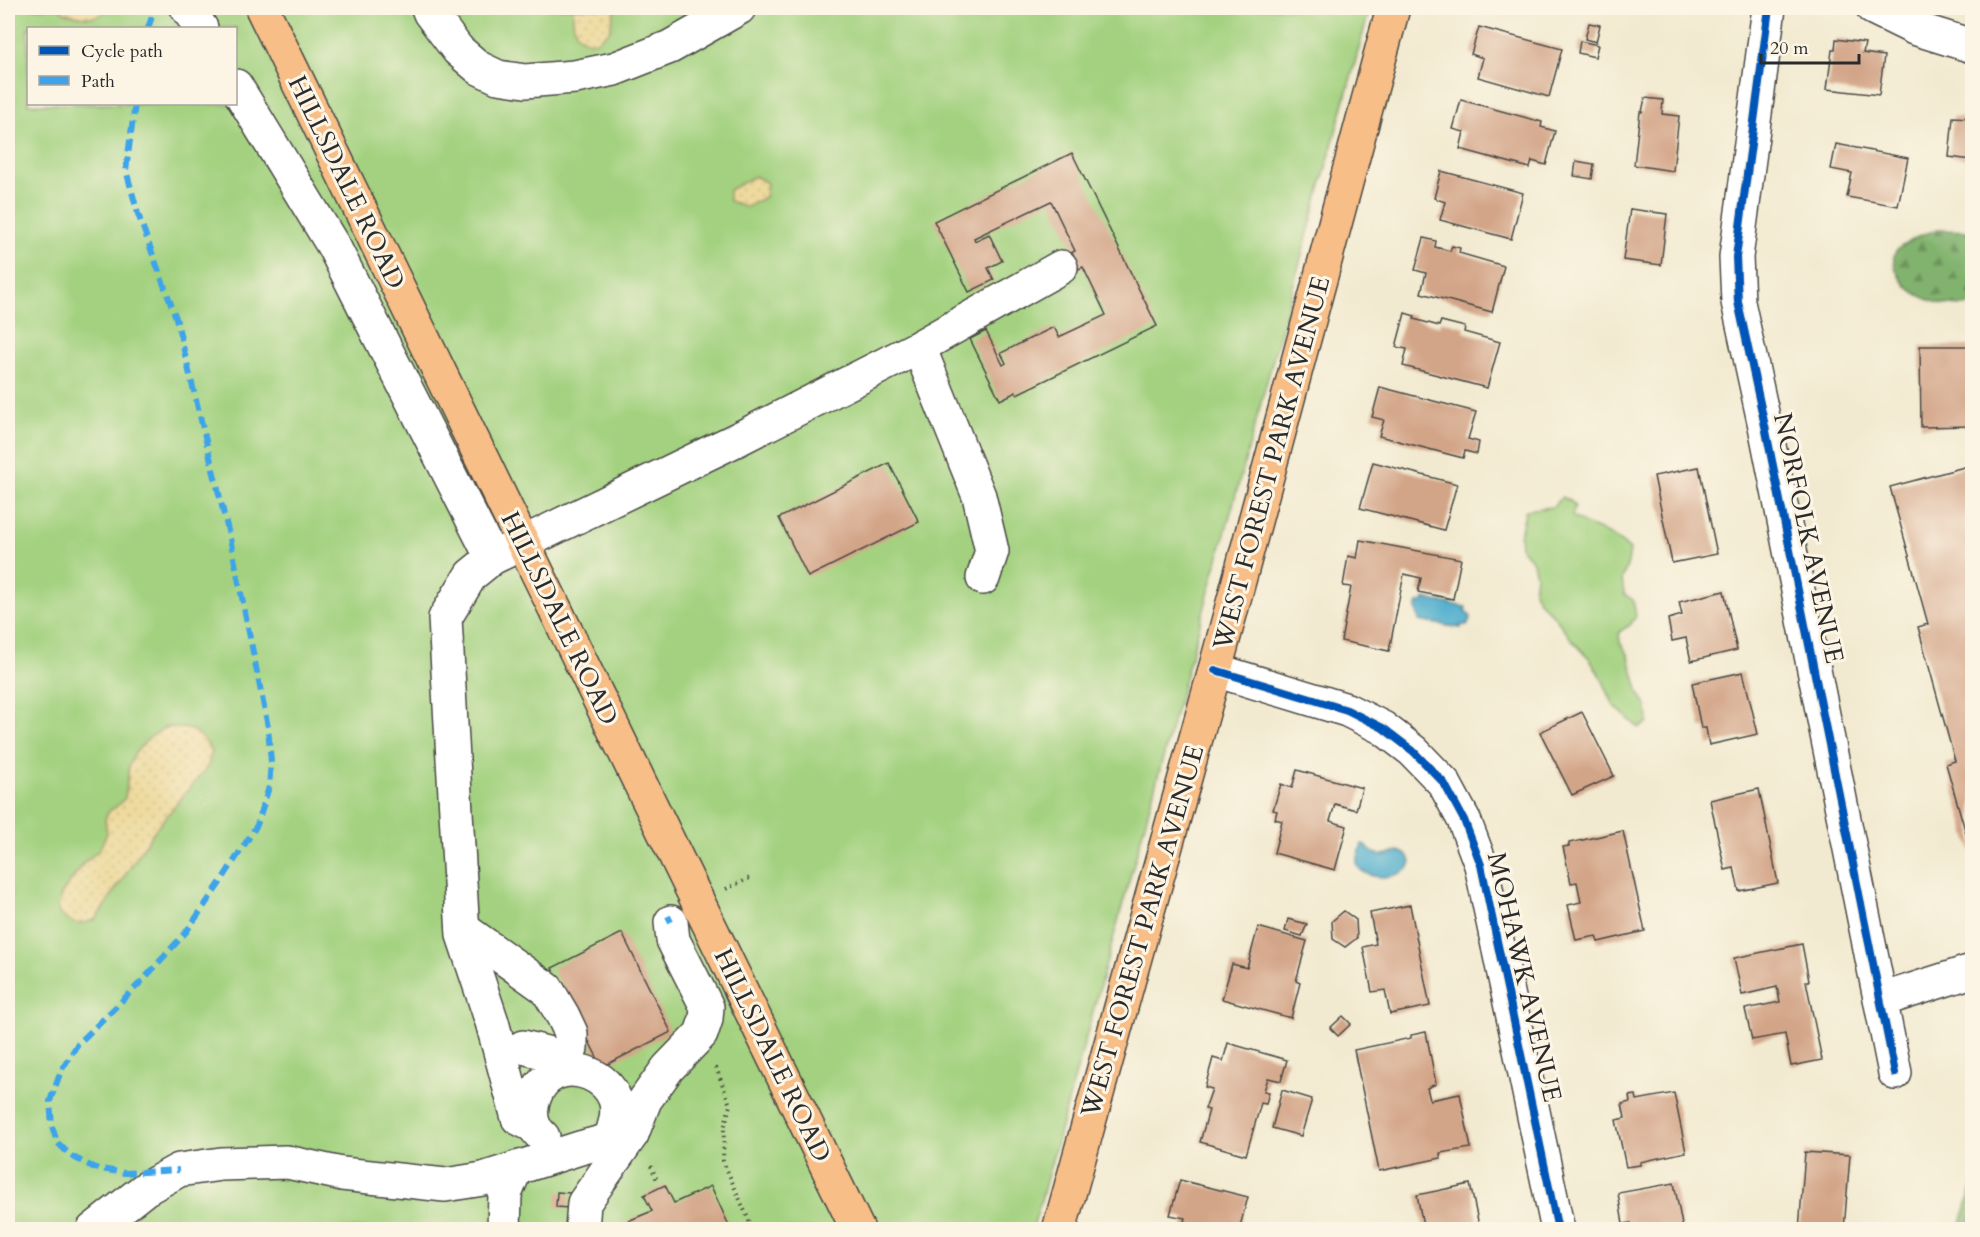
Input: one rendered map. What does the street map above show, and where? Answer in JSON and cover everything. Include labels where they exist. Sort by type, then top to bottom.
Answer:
[{"type":"main road","name":"HILLSDALE ROAD","points":[[261,8],[858,1230]]},
{"type":"main road","name":"WEST FOREST PARK AVENUE","points":[[1059,1230],[1215,670],[1393,8]]},
{"type":"street","points":[[188,8],[200,27]]},
{"type":"street","points":[[428,8],[458,50],[479,68],[498,77],[525,81],[575,77],[614,69],[669,47],[739,8]]},
{"type":"street","name":"NORFOLK AVENUE","points":[[1769,8],[1736,257],[1738,302],[1895,1073]]},
{"type":"street","points":[[1873,8],[1914,28],[1972,45]]},
{"type":"street","points":[[237,88],[334,247],[492,558]]},
{"type":"street","points":[[583,1216],[584,1181],[579,1171],[573,1163],[547,1143],[534,1126],[518,1118],[492,1022],[463,935],[445,618],[471,575],[492,558],[742,437],[919,347],[1061,267]]},
{"type":"street","points":[[919,347],[979,496],[992,551],[983,578]]},
{"type":"street","name":"MOHAWK AVENUE","points":[[1215,670],[1347,710],[1383,728],[1413,751],[1444,783],[1464,820],[1481,865],[1558,1230]]},
{"type":"street","points":[[583,1216],[621,1137],[668,1068],[692,1043],[706,1019],[707,1006],[674,940],[671,922]]},
{"type":"street","points":[[463,929],[548,989],[571,1033],[572,1048],[558,1056],[523,1047]]},
{"type":"street","points":[[1881,1000],[1972,972]]},
{"type":"street","points":[[602,1082],[620,1081],[646,1072],[692,1043]]},
{"type":"street","points":[[534,1126],[531,1107],[536,1093],[545,1080],[554,1074],[574,1070],[597,1077],[608,1088],[616,1101],[621,1137]]},
{"type":"street","points":[[93,1230],[145,1189],[179,1170],[221,1164],[287,1162],[342,1174],[445,1185],[483,1179],[621,1137]]},
{"type":"street","points":[[504,1230],[505,1194],[516,1168]]},
{"type":"path","points":[[726,890],[750,878]]},
{"type":"path","points":[[692,1043],[730,1105],[724,1129],[723,1161],[753,1230]]},
{"type":"green space","points":[[8,8],[1370,8],[1033,1229],[8,1229]]},
{"type":"green space","points":[[1936,230],[1972,231],[1972,305],[1949,305],[1926,299],[1906,286],[1899,277],[1894,261],[1895,253],[1908,242]]},
{"type":"green space","points":[[1562,497],[1575,506],[1572,516],[1614,537],[1630,550],[1622,579],[1624,594],[1633,600],[1636,616],[1630,625],[1619,632],[1620,643],[1628,654],[1639,693],[1647,708],[1648,723],[1639,728],[1614,706],[1590,659],[1539,601],[1534,592],[1536,575],[1533,562],[1521,548],[1520,534],[1526,510],[1553,507]]},
{"type":"green space","points":[[1972,1188],[1972,1229],[1959,1229]]},
{"type":"sand","points":[[60,8],[111,8],[99,15],[88,17],[63,12]]},
{"type":"sand","points":[[573,8],[615,8],[610,30],[597,41],[589,42],[577,35],[573,22]]},
{"type":"sand","points":[[755,176],[767,183],[765,197],[747,207],[729,201],[729,190]]},
{"type":"sand","points":[[165,727],[188,729],[198,734],[212,751],[208,766],[155,830],[96,919],[81,924],[69,921],[59,914],[58,906],[62,893],[84,863],[99,850],[107,833],[105,819],[109,811],[125,798],[129,766],[134,754],[148,739]]},
{"type":"water","points":[[1425,599],[1466,607],[1465,610],[1471,617],[1467,625],[1461,625],[1461,628],[1419,621],[1416,608],[1418,603],[1424,602]]},
{"type":"water","points":[[1362,844],[1376,853],[1389,854],[1398,851],[1404,854],[1411,862],[1408,869],[1395,875],[1381,877],[1362,871],[1357,866],[1357,860]]},
{"type":"building","points":[[1589,23],[1600,25],[1596,42],[1585,39]]},
{"type":"building","points":[[1479,27],[1562,49],[1549,97],[1478,77],[1483,58],[1471,54]]},
{"type":"building","points":[[1836,39],[1865,43],[1863,53],[1884,56],[1879,95],[1827,89],[1832,50],[1835,50]]},
{"type":"building","points":[[1580,41],[1598,45],[1595,57],[1578,53]]},
{"type":"building","points":[[1645,98],[1663,100],[1662,114],[1679,116],[1673,171],[1634,165],[1640,112],[1642,112]]},
{"type":"building","points":[[1461,100],[1542,122],[1541,127],[1555,131],[1546,165],[1532,161],[1530,168],[1460,149],[1464,132],[1453,129]]},
{"type":"building","points":[[1971,108],[1972,160],[1949,157],[1953,117],[1970,118]]},
{"type":"building","points":[[1836,144],[1908,158],[1898,206],[1847,197],[1852,173],[1831,169]]},
{"type":"building","points":[[1072,153],[1157,326],[1017,394],[1016,392],[1000,400],[970,339],[986,331],[1003,365],[1006,363],[1001,353],[1027,340],[1054,327],[1059,337],[1106,315],[1083,267],[1072,272],[1065,256],[1075,251],[1051,201],[974,238],[975,241],[989,234],[1002,261],[988,268],[994,280],[969,292],[934,221]]},
{"type":"building","points":[[1576,161],[1594,164],[1592,179],[1574,176]]},
{"type":"building","points":[[1441,171],[1523,193],[1511,239],[1440,220],[1445,202],[1434,198]]},
{"type":"building","points":[[1630,209],[1667,214],[1661,265],[1623,260]]},
{"type":"building","points":[[1424,238],[1436,241],[1435,247],[1450,251],[1452,246],[1460,248],[1459,253],[1504,266],[1492,312],[1421,293],[1426,273],[1415,270]]},
{"type":"building","points":[[1405,313],[1415,316],[1414,319],[1439,326],[1441,321],[1465,327],[1464,332],[1500,342],[1487,388],[1403,366],[1407,349],[1396,347]]},
{"type":"building","points":[[1920,346],[1972,346],[1972,426],[1921,427]]},
{"type":"building","points":[[1380,387],[1476,412],[1468,439],[1479,442],[1477,454],[1465,451],[1463,458],[1379,436],[1384,420],[1372,417]]},
{"type":"building","points":[[1373,462],[1457,484],[1444,530],[1360,508]]},
{"type":"building","points":[[889,463],[919,522],[808,577],[779,518]]},
{"type":"building","points":[[1968,466],[1972,483],[1972,854],[1946,764],[1955,761],[1918,627],[1928,624],[1890,487]]},
{"type":"building","points":[[1699,467],[1717,554],[1672,563],[1654,476]]},
{"type":"building","points":[[1360,540],[1461,559],[1453,599],[1418,592],[1421,578],[1404,574],[1389,651],[1341,641],[1351,587],[1343,586],[1348,556],[1357,558]]},
{"type":"building","points":[[1724,591],[1737,650],[1691,661],[1686,638],[1672,641],[1668,619],[1682,615],[1679,602]]},
{"type":"building","points":[[1743,672],[1758,734],[1709,745],[1706,728],[1701,728],[1692,683]]},
{"type":"building","points":[[1582,712],[1614,776],[1572,795],[1540,732]]},
{"type":"building","points":[[1297,770],[1362,788],[1356,810],[1335,804],[1330,821],[1347,826],[1335,870],[1274,853],[1282,821],[1275,819],[1277,811],[1273,810],[1281,784],[1292,788]]},
{"type":"building","points":[[1759,789],[1778,883],[1739,891],[1734,868],[1725,870],[1710,800]]},
{"type":"building","points":[[1623,831],[1645,931],[1598,942],[1596,936],[1576,940],[1568,905],[1581,902],[1577,882],[1571,883],[1563,847],[1569,846],[1569,843]]},
{"type":"building","points":[[1410,905],[1430,1006],[1390,1014],[1385,990],[1372,992],[1363,947],[1376,944],[1370,913]]},
{"type":"building","points":[[1344,911],[1356,920],[1357,938],[1345,947],[1333,939],[1332,921]]},
{"type":"building","points":[[1288,919],[1307,924],[1302,936],[1285,931]]},
{"type":"building","points":[[1258,927],[1307,941],[1296,981],[1300,983],[1291,1018],[1222,999],[1232,964],[1247,968]]},
{"type":"building","points":[[622,933],[671,1032],[602,1067],[552,968]]},
{"type":"building","points":[[1802,944],[1809,981],[1806,981],[1822,1060],[1791,1066],[1785,1034],[1752,1040],[1745,1009],[1780,1002],[1777,987],[1742,995],[1734,958]]},
{"type":"building","points":[[1343,1016],[1351,1024],[1338,1036],[1330,1028]]},
{"type":"building","points":[[1426,1032],[1436,1084],[1427,1088],[1430,1100],[1460,1094],[1471,1148],[1440,1153],[1441,1158],[1379,1171],[1354,1050],[1411,1038],[1411,1035]]},
{"type":"building","points":[[1228,1043],[1287,1060],[1281,1081],[1268,1078],[1264,1091],[1269,1092],[1266,1104],[1261,1103],[1246,1155],[1200,1142],[1209,1110],[1205,1109],[1212,1089],[1205,1087],[1213,1058],[1223,1061]]},
{"type":"building","points":[[1282,1090],[1312,1099],[1301,1136],[1272,1128]]},
{"type":"building","points":[[1674,1093],[1686,1152],[1626,1167],[1616,1120],[1625,1118],[1622,1104],[1630,1102],[1629,1096],[1636,1095],[1637,1100]]},
{"type":"building","points":[[1805,1152],[1850,1155],[1844,1230],[1799,1230]]},
{"type":"building","points":[[1180,1180],[1248,1197],[1239,1230],[1182,1230],[1185,1218],[1170,1215]]},
{"type":"building","points":[[1674,1183],[1683,1230],[1632,1230],[1631,1223],[1623,1224],[1618,1193]]},
{"type":"building","points":[[1470,1184],[1480,1230],[1424,1230],[1417,1195]]},
{"type":"building","points":[[665,1185],[674,1203],[711,1186],[731,1230],[632,1230],[628,1221],[652,1211],[644,1195]]},
{"type":"building","points":[[557,1192],[570,1193],[569,1208],[556,1207]]},
{"type":"marked path","points":[[148,27],[155,8]]},
{"type":"marked path","points":[[135,105],[126,170],[138,214],[176,318],[231,543],[268,727],[271,762],[269,787],[257,825],[186,932],[143,980],[77,1045],[61,1071],[50,1101],[52,1126],[57,1142],[71,1156],[95,1168],[125,1173],[179,1170]]},
{"type":"marked path","points":[[668,916],[671,922]]},
{"type":"cycle path","points":[[1769,8],[1736,257],[1738,302],[1895,1073]]},
{"type":"cycle path","points":[[1215,670],[1347,710],[1383,728],[1413,751],[1444,783],[1464,820],[1481,865],[1558,1230]]}]
